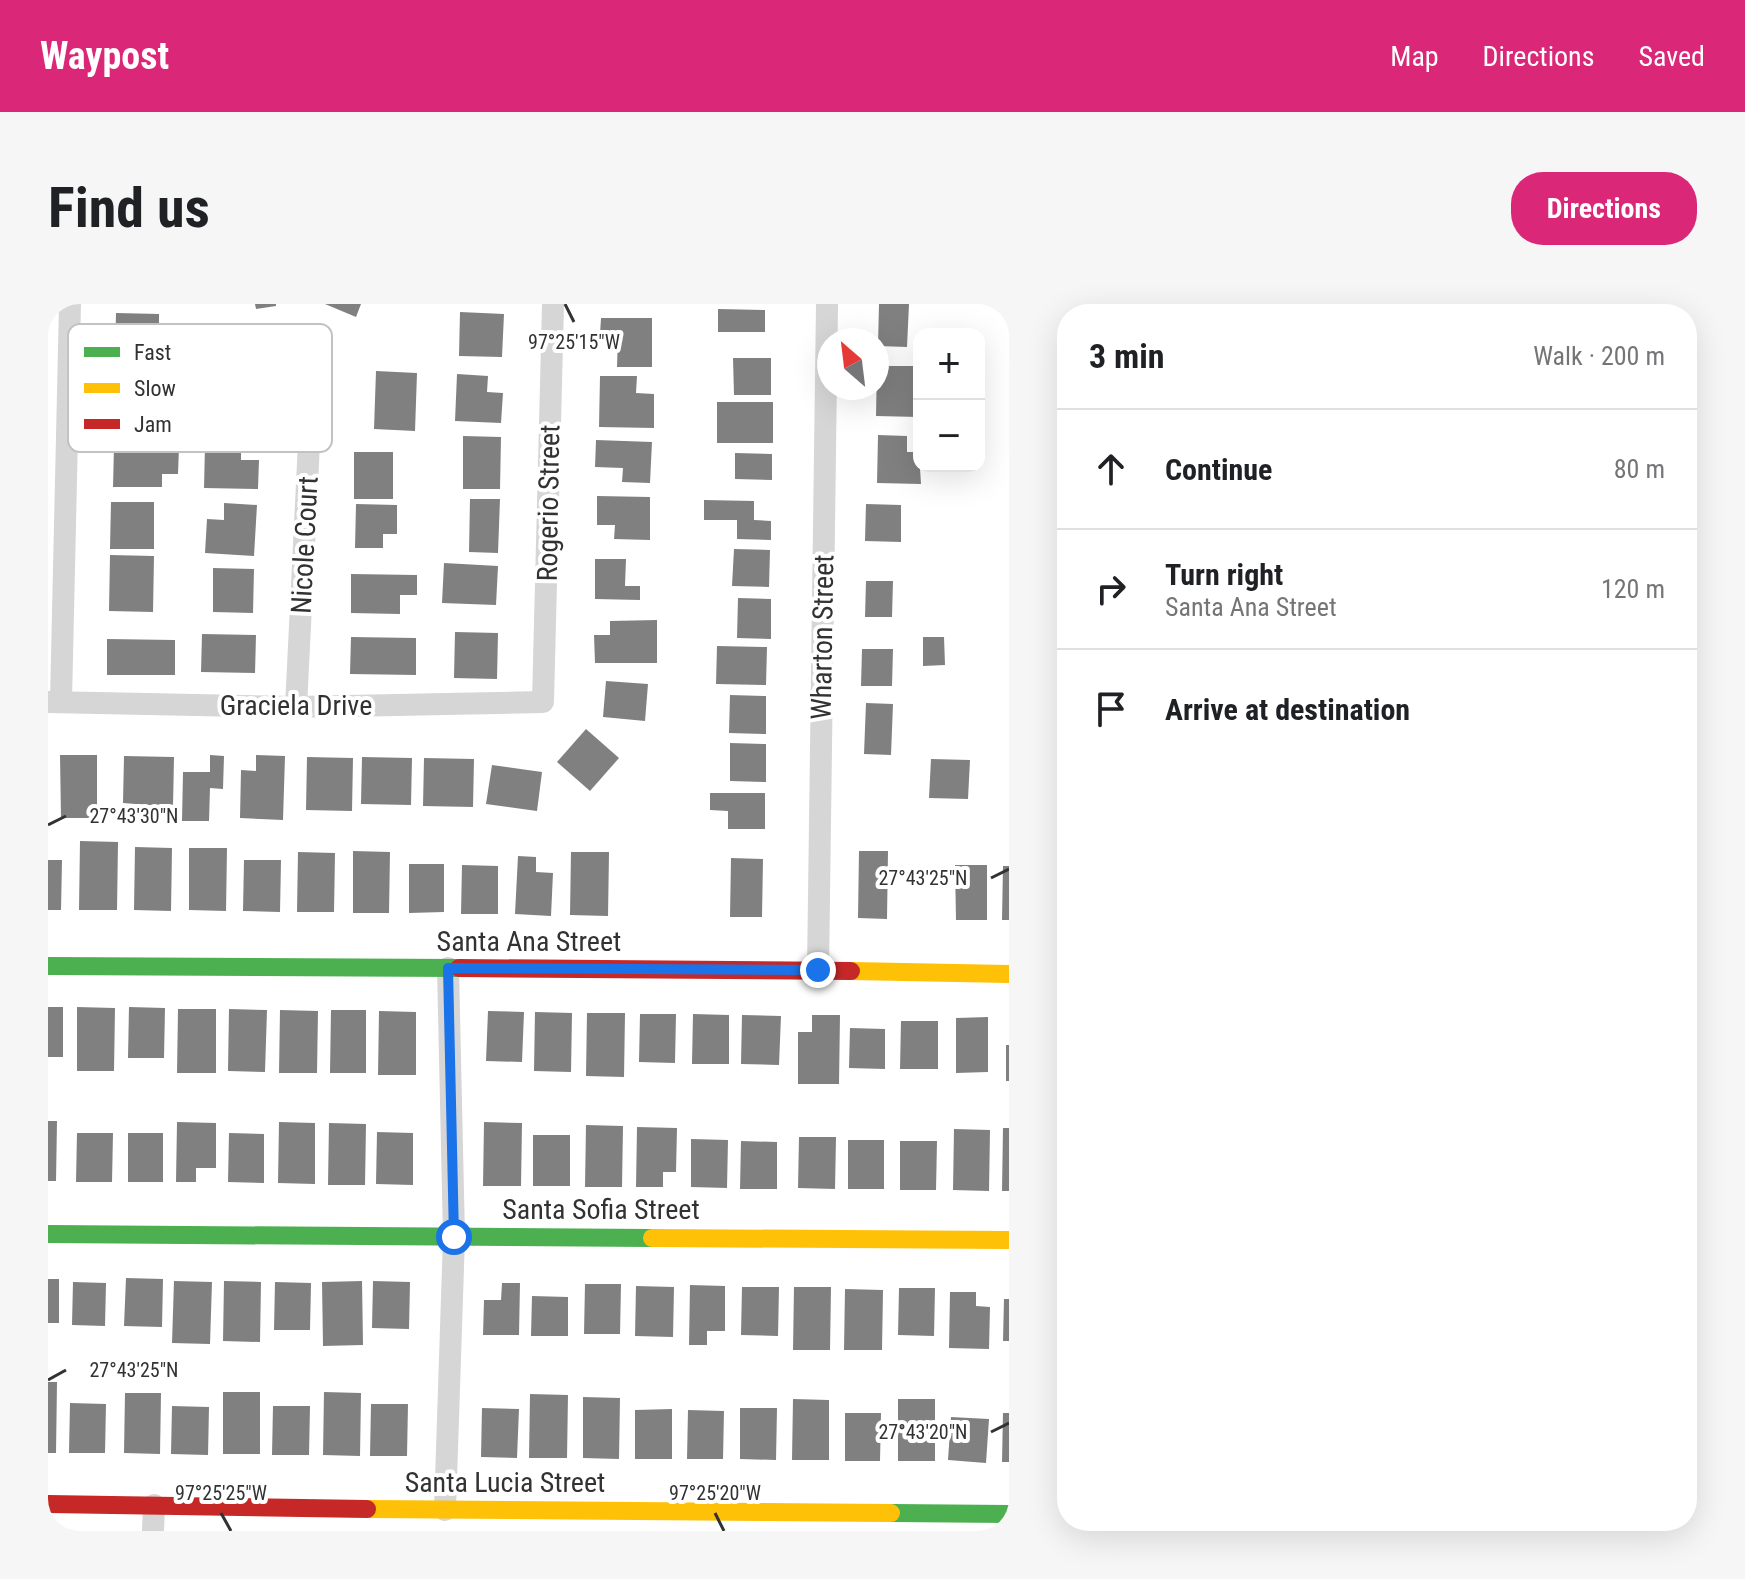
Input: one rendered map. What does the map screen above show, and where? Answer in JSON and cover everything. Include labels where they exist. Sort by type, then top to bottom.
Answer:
[{"type":"street","points":[[69,324],[70,304]]},
{"type":"street","name":"Rogerio Street","points":[[543,702],[553,304]]},
{"type":"street","name":"Wharton Street","points":[[818,970],[827,304]]},
{"type":"street","points":[[54,701],[68,354]]},
{"type":"street","name":"Nicole Court","points":[[296,707],[309,452]]},
{"type":"street","name":"Graciela Drive","points":[[54,701],[296,707],[543,702]]},
{"type":"street","name":"Santa Ana Street","points":[[48,966],[818,970],[1009,974]]},
{"type":"street","points":[[445,1510],[454,1237],[448,968]]},
{"type":"street","name":"Santa Sofia Street","points":[[48,1234],[1009,1240]]},
{"type":"street","name":"Santa Lucia Street","points":[[48,1504],[445,1510],[652,1521],[1009,1514]]},
{"type":"street","points":[[153,1531],[154,1505]]},
{"type":"building","points":[[255,304],[276,304],[276,306],[256,309]]},
{"type":"building","points":[[325,304],[361,304],[356,317]]},
{"type":"building","points":[[879,304],[909,304],[907,347],[889,346],[889,328],[878,328]]},
{"type":"building","points":[[718,309],[765,310],[765,332],[718,332]]},
{"type":"building","points":[[460,312],[504,314],[502,357],[459,356]]},
{"type":"building","points":[[116,313],[159,314],[159,324],[116,324]]},
{"type":"building","points":[[601,318],[652,318],[652,367],[617,367],[618,334],[600,334]]},
{"type":"building","points":[[733,358],[771,358],[771,395],[734,395]]},
{"type":"building","points":[[889,366],[913,366],[913,417],[876,416],[876,400],[889,400]]},
{"type":"building","points":[[376,371],[417,373],[415,431],[374,429]]},
{"type":"building","points":[[457,374],[488,376],[487,392],[503,393],[501,423],[455,421]]},
{"type":"building","points":[[600,376],[637,376],[636,393],[654,394],[654,428],[599,427]]},
{"type":"building","points":[[717,402],[773,402],[773,443],[717,443]]},
{"type":"building","points":[[878,435],[907,436],[907,452],[913,452],[913,472],[920,472],[921,484],[877,483]]},
{"type":"building","points":[[463,436],[501,437],[500,489],[463,489]]},
{"type":"building","points":[[596,440],[652,442],[650,483],[622,482],[623,468],[595,467]]},
{"type":"building","points":[[114,452],[179,452],[178,474],[162,474],[162,487],[113,487]]},
{"type":"building","points":[[205,452],[241,452],[241,460],[259,460],[258,489],[204,488]]},
{"type":"building","points":[[354,452],[393,452],[393,499],[354,499]]},
{"type":"building","points":[[735,453],[772,454],[772,480],[735,479]]},
{"type":"building","points":[[597,496],[650,497],[650,540],[614,539],[615,525],[597,525]]},
{"type":"building","points":[[470,499],[500,499],[498,553],[469,552]]},
{"type":"building","points":[[704,500],[754,501],[754,520],[771,521],[771,540],[737,539],[737,520],[704,520]]},
{"type":"building","points":[[111,502],[154,502],[154,549],[110,549]]},
{"type":"building","points":[[224,503],[257,505],[254,556],[205,553],[207,519],[224,520]]},
{"type":"building","points":[[356,504],[397,505],[397,534],[383,534],[383,548],[355,548]]},
{"type":"building","points":[[866,504],[901,505],[901,542],[865,541]]},
{"type":"building","points":[[734,549],[770,550],[769,587],[732,586]]},
{"type":"building","points":[[110,555],[154,556],[153,612],[109,611]]},
{"type":"building","points":[[595,559],[626,559],[625,586],[640,586],[640,600],[595,599]]},
{"type":"building","points":[[444,563],[498,566],[496,605],[442,603]]},
{"type":"building","points":[[213,568],[254,569],[253,613],[213,612]]},
{"type":"building","points":[[351,574],[417,575],[417,595],[400,595],[400,614],[351,613]]},
{"type":"building","points":[[866,581],[893,581],[892,617],[865,617]]},
{"type":"building","points":[[738,598],[771,599],[771,639],[737,638]]},
{"type":"building","points":[[657,620],[657,663],[595,663],[594,635],[610,635],[610,621]]},
{"type":"building","points":[[455,632],[498,633],[497,679],[454,678]]},
{"type":"building","points":[[202,634],[256,635],[255,673],[201,672]]},
{"type":"building","points":[[351,637],[416,638],[416,675],[350,674]]},
{"type":"building","points":[[923,637],[944,637],[945,665],[923,666]]},
{"type":"building","points":[[107,639],[175,640],[175,675],[107,675]]},
{"type":"building","points":[[717,646],[767,647],[766,685],[716,684]]},
{"type":"building","points":[[862,649],[893,649],[892,686],[861,686]]},
{"type":"building","points":[[606,681],[648,684],[645,721],[603,717]]},
{"type":"building","points":[[730,695],[766,696],[766,734],[729,733]]},
{"type":"building","points":[[866,703],[893,704],[891,755],[864,754]]},
{"type":"building","points":[[586,729],[619,758],[590,791],[557,762]]},
{"type":"building","points":[[730,743],[766,744],[766,782],[730,781]]},
{"type":"building","points":[[60,755],[97,755],[97,818],[61,818]]},
{"type":"building","points":[[210,755],[224,756],[223,789],[210,788],[209,821],[182,821],[183,772],[210,772]]},
{"type":"building","points":[[256,755],[285,756],[283,820],[240,818],[241,770],[256,771]]},
{"type":"building","points":[[124,756],[174,757],[173,807],[123,803]]},
{"type":"building","points":[[307,757],[353,758],[352,811],[306,810]]},
{"type":"building","points":[[362,757],[412,758],[411,805],[361,804]]},
{"type":"building","points":[[424,758],[474,759],[473,807],[423,806]]},
{"type":"building","points":[[931,759],[970,760],[968,799],[929,798]]},
{"type":"building","points":[[492,765],[542,772],[537,811],[486,804]]},
{"type":"building","points":[[710,793],[765,793],[765,829],[728,829],[728,811],[710,810]]},
{"type":"building","points":[[80,841],[118,842],[117,910],[79,910]]},
{"type":"building","points":[[135,847],[172,848],[171,911],[134,910]]},
{"type":"building","points":[[189,848],[227,848],[226,911],[189,910]]},
{"type":"building","points":[[353,851],[390,852],[389,913],[353,913]]},
{"type":"building","points":[[859,851],[888,851],[887,919],[858,918]]},
{"type":"building","points":[[298,852],[335,853],[334,912],[297,912]]},
{"type":"building","points":[[571,852],[609,852],[608,916],[570,915]]},
{"type":"building","points":[[518,856],[536,857],[536,872],[553,873],[551,916],[515,914]]},
{"type":"building","points":[[731,858],[763,859],[762,917],[730,917]]},
{"type":"building","points":[[48,860],[62,860],[61,910],[48,910]]},
{"type":"building","points":[[244,860],[281,860],[280,912],[243,911]]},
{"type":"building","points":[[409,864],[444,864],[444,912],[409,913]]},
{"type":"building","points":[[462,865],[498,866],[498,914],[461,914]]},
{"type":"building","points":[[955,865],[987,865],[987,920],[956,920]]},
{"type":"building","points":[[1003,866],[1009,866],[1009,920],[1002,920]]},
{"type":"building","points":[[48,1007],[63,1007],[63,1057],[48,1057]]},
{"type":"building","points":[[77,1007],[115,1008],[114,1071],[77,1071]]},
{"type":"building","points":[[129,1007],[165,1008],[164,1058],[128,1058]]},
{"type":"building","points":[[178,1009],[216,1009],[216,1073],[177,1073]]},
{"type":"building","points":[[229,1009],[267,1010],[265,1072],[228,1071]]},
{"type":"building","points":[[280,1010],[318,1011],[317,1073],[279,1073]]},
{"type":"building","points":[[331,1010],[366,1010],[366,1073],[330,1073]]},
{"type":"building","points":[[379,1011],[416,1012],[416,1075],[378,1075]]},
{"type":"building","points":[[488,1011],[524,1012],[522,1062],[486,1061]]},
{"type":"building","points":[[535,1012],[572,1013],[571,1072],[534,1071]]},
{"type":"building","points":[[587,1013],[625,1013],[624,1077],[586,1076]]},
{"type":"building","points":[[640,1014],[676,1014],[675,1063],[639,1062]]},
{"type":"building","points":[[693,1014],[729,1015],[729,1064],[692,1064]]},
{"type":"building","points":[[742,1015],[781,1016],[779,1065],[741,1064]]},
{"type":"building","points":[[812,1015],[840,1015],[839,1084],[798,1084],[798,1032],[812,1032]]},
{"type":"building","points":[[988,1017],[988,1072],[956,1073],[956,1018]]},
{"type":"building","points":[[901,1021],[938,1021],[938,1069],[900,1069]]},
{"type":"building","points":[[850,1028],[885,1029],[885,1069],[849,1068]]},
{"type":"building","points":[[1006,1045],[1009,1045],[1009,1081],[1006,1081]]},
{"type":"building","points":[[48,1121],[57,1121],[56,1181],[48,1181]]},
{"type":"building","points":[[177,1122],[216,1123],[216,1168],[196,1168],[196,1182],[176,1182]]},
{"type":"building","points":[[279,1122],[315,1123],[315,1184],[278,1183]]},
{"type":"building","points":[[484,1122],[522,1123],[521,1186],[483,1186]]},
{"type":"building","points":[[329,1123],[366,1124],[365,1185],[328,1185]]},
{"type":"building","points":[[586,1125],[623,1126],[622,1187],[585,1187]]},
{"type":"building","points":[[637,1127],[677,1128],[676,1172],[663,1172],[663,1187],[636,1187]]},
{"type":"building","points":[[1003,1128],[1009,1128],[1009,1191],[1002,1191]]},
{"type":"building","points":[[954,1129],[990,1130],[989,1191],[953,1190]]},
{"type":"building","points":[[377,1132],[413,1133],[413,1185],[376,1184]]},
{"type":"building","points":[[77,1133],[113,1133],[112,1182],[76,1182]]},
{"type":"building","points":[[128,1133],[163,1133],[163,1182],[128,1182]]},
{"type":"building","points":[[229,1133],[264,1134],[264,1183],[228,1182]]},
{"type":"building","points":[[533,1135],[570,1135],[570,1186],[533,1186]]},
{"type":"building","points":[[799,1137],[836,1137],[835,1189],[798,1188]]},
{"type":"building","points":[[691,1139],[728,1140],[727,1188],[691,1187]]},
{"type":"building","points":[[848,1140],[884,1140],[884,1189],[848,1189]]},
{"type":"building","points":[[741,1141],[777,1142],[777,1189],[740,1189]]},
{"type":"building","points":[[900,1141],[937,1141],[936,1190],[900,1190]]},
{"type":"building","points":[[126,1278],[163,1279],[162,1327],[124,1326]]},
{"type":"building","points":[[48,1279],[59,1279],[59,1323],[48,1323]]},
{"type":"building","points":[[174,1281],[212,1282],[210,1344],[172,1343]]},
{"type":"building","points":[[224,1281],[261,1282],[260,1342],[223,1341]]},
{"type":"building","points":[[362,1281],[363,1345],[323,1346],[322,1282]]},
{"type":"building","points":[[373,1281],[410,1282],[409,1329],[372,1328]]},
{"type":"building","points":[[73,1282],[106,1283],[105,1326],[72,1325]]},
{"type":"building","points":[[275,1282],[311,1283],[310,1330],[274,1330]]},
{"type":"building","points":[[502,1283],[520,1283],[519,1335],[483,1335],[484,1300],[501,1300]]},
{"type":"building","points":[[585,1284],[621,1284],[620,1334],[584,1334]]},
{"type":"building","points":[[690,1285],[725,1286],[725,1331],[707,1331],[707,1345],[689,1345]]},
{"type":"building","points":[[636,1286],[674,1287],[673,1337],[635,1336]]},
{"type":"building","points":[[742,1287],[779,1287],[778,1336],[741,1335]]},
{"type":"building","points":[[794,1287],[831,1287],[830,1350],[793,1350]]},
{"type":"building","points":[[899,1288],[935,1288],[934,1336],[898,1335]]},
{"type":"building","points":[[845,1289],[883,1290],[882,1350],[844,1350]]},
{"type":"building","points":[[950,1292],[976,1292],[976,1306],[990,1307],[989,1349],[949,1348]]},
{"type":"building","points":[[532,1296],[568,1297],[568,1336],[531,1336]]},
{"type":"building","points":[[1004,1299],[1009,1299],[1009,1341],[1003,1341]]},
{"type":"building","points":[[48,1382],[57,1382],[56,1453],[48,1453]]},
{"type":"building","points":[[223,1392],[260,1392],[260,1454],[223,1454]]},
{"type":"building","points":[[324,1392],[361,1393],[360,1456],[323,1455]]},
{"type":"building","points":[[125,1393],[161,1393],[160,1454],[124,1453]]},
{"type":"building","points":[[530,1394],[568,1395],[567,1458],[529,1458]]},
{"type":"building","points":[[583,1397],[620,1398],[619,1459],[583,1458]]},
{"type":"building","points":[[793,1399],[829,1400],[829,1460],[792,1460]]},
{"type":"building","points":[[898,1399],[935,1399],[935,1461],[898,1461]]},
{"type":"building","points":[[70,1403],[106,1404],[105,1453],[69,1453]]},
{"type":"building","points":[[371,1404],[408,1404],[407,1456],[370,1456]]},
{"type":"building","points":[[172,1406],[209,1407],[208,1455],[171,1454]]},
{"type":"building","points":[[273,1406],[310,1406],[309,1455],[272,1455]]},
{"type":"building","points":[[482,1408],[519,1409],[517,1458],[481,1457]]},
{"type":"building","points":[[740,1408],[777,1408],[776,1460],[740,1459]]},
{"type":"building","points":[[672,1409],[672,1459],[635,1459],[635,1410]]},
{"type":"building","points":[[688,1410],[724,1411],[723,1459],[687,1459]]},
{"type":"building","points":[[845,1413],[881,1413],[880,1461],[845,1461]]},
{"type":"building","points":[[1003,1413],[1009,1413],[1009,1462],[1002,1462]]},
{"type":"building","points":[[951,1417],[989,1419],[986,1463],[948,1460]]},
{"type":"traffic: fast","points":[[48,966],[459,968]]},
{"type":"traffic: fast","points":[[48,1234],[652,1238]]},
{"type":"traffic: fast","points":[[891,1513],[1009,1514]]},
{"type":"traffic: slow","points":[[851,971],[1009,974]]},
{"type":"traffic: slow","points":[[652,1238],[1009,1240]]},
{"type":"traffic: slow","points":[[367,1509],[891,1513]]},
{"type":"traffic: jam","points":[[459,968],[851,971]]},
{"type":"traffic: jam","points":[[48,1504],[367,1509]]},
{"type":"route","points":[[454,1237],[448,968],[818,970]]}]
